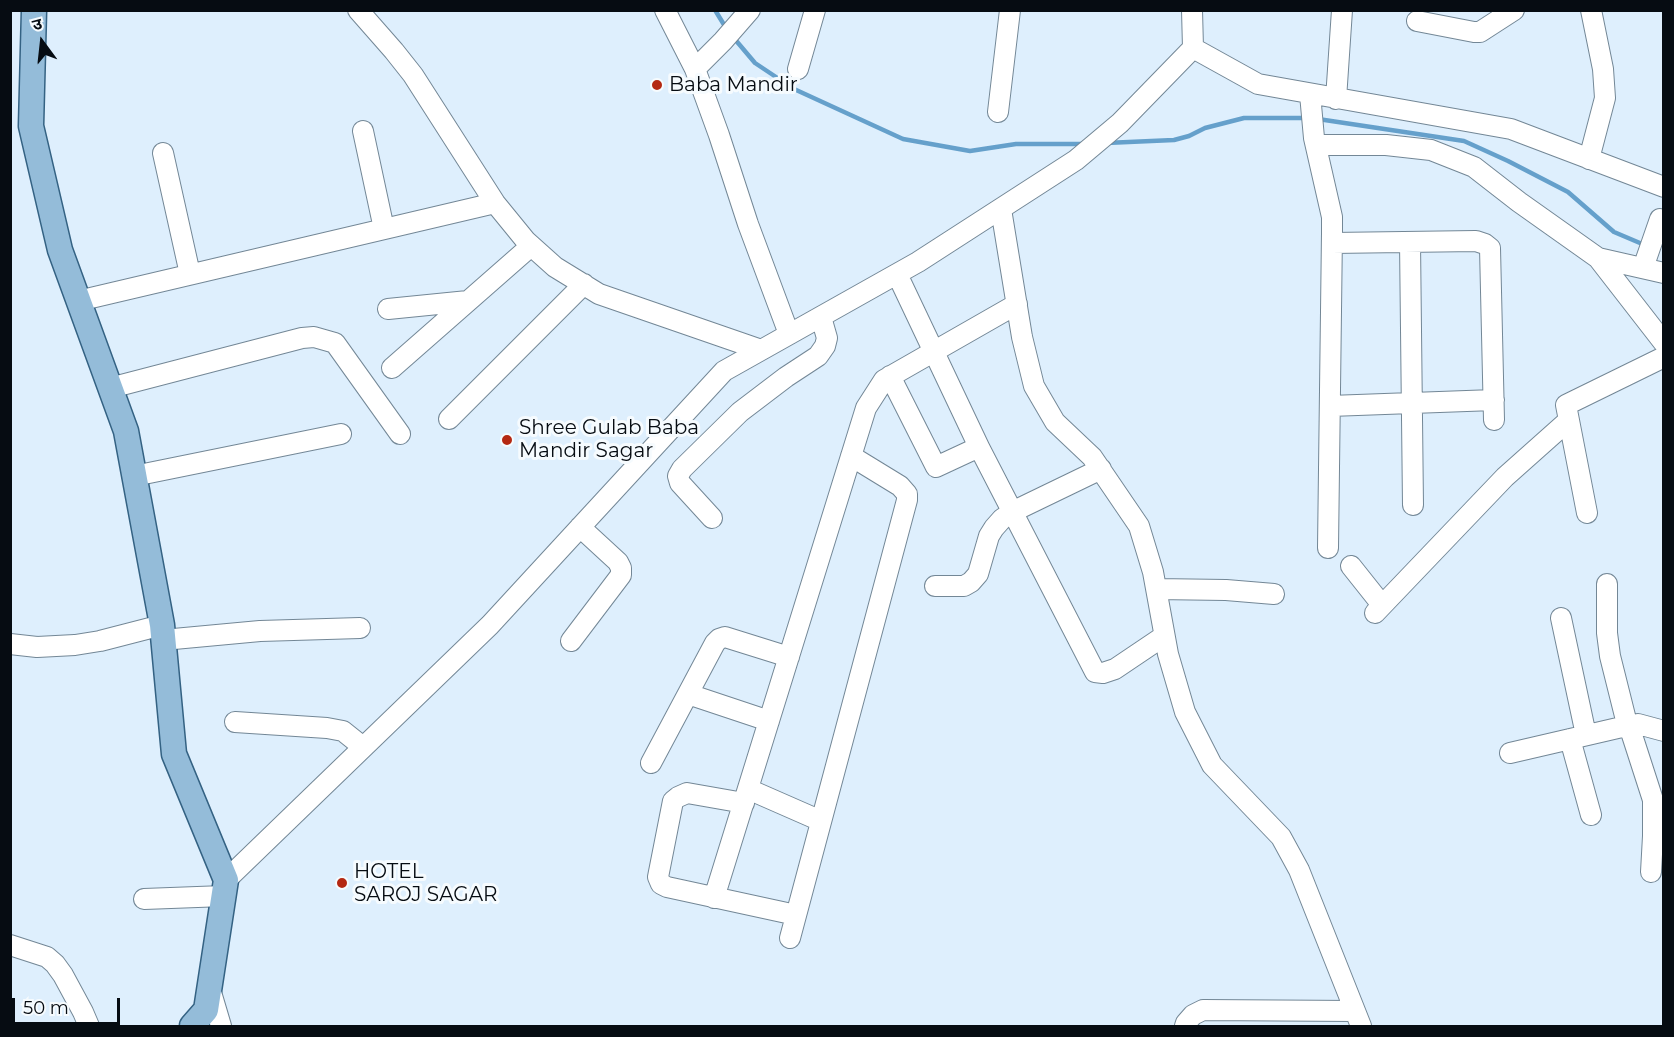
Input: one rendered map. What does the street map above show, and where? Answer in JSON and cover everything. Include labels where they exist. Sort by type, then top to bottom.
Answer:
[{"type":"main road","points":[[34,10],[31,126],[60,250],[126,431],[163,633],[174,754],[225,888],[206,1021]]},
{"type":"street","points":[[358,10],[413,75],[495,203],[526,241],[555,267],[599,294],[761,350]]},
{"type":"street","points":[[665,10],[694,69],[789,334]]},
{"type":"street","points":[[798,69],[815,10]]},
{"type":"street","points":[[998,112],[1010,10]]},
{"type":"street","points":[[144,899],[225,888],[363,747],[490,625],[724,371],[918,262],[1076,160],[1120,123],[1193,48],[1192,10]]},
{"type":"street","points":[[1336,99],[1342,10]]},
{"type":"street","points":[[1417,21],[1480,32],[1514,10]]},
{"type":"street","points":[[1589,159],[1605,98],[1603,69],[1591,10]]},
{"type":"street","points":[[694,69],[747,14]]},
{"type":"street","points":[[1193,48],[1258,84],[1511,129],[1664,188]]},
{"type":"street","points":[[1310,94],[1315,141],[1332,217],[1328,548]]},
{"type":"street","points":[[363,131],[384,229]]},
{"type":"street","points":[[1315,141],[1431,150],[1474,167],[1598,258],[1664,343]]},
{"type":"street","points":[[164,153],[190,274]]},
{"type":"street","points":[[78,301],[495,203]]},
{"type":"street","points":[[1001,209],[1022,338],[1034,386],[1055,422],[1092,457],[1139,526],[1153,572],[1168,654],[1185,712],[1212,765],[1281,837],[1299,870],[1357,1019],[1203,1010],[1191,1022]]},
{"type":"street","points":[[1645,263],[1660,219]]},
{"type":"street","points":[[1410,242],[1413,505]]},
{"type":"street","points":[[1332,243],[1476,242],[1490,248],[1494,420]]},
{"type":"street","points":[[392,368],[531,246]]},
{"type":"street","points":[[1598,258],[1645,263],[1664,273]]},
{"type":"street","points":[[897,274],[978,447],[1095,672],[1103,673],[1114,669],[1164,636]]},
{"type":"street","points":[[449,419],[584,284]]},
{"type":"street","points":[[388,309],[468,301]]},
{"type":"street","points":[[714,898],[866,408],[884,380],[1017,304]]},
{"type":"street","points":[[712,518],[680,483],[678,476],[682,469],[740,412],[818,356],[827,338],[820,317]]},
{"type":"street","points":[[110,388],[302,338],[314,337],[335,343],[400,434]]},
{"type":"street","points":[[1587,513],[1566,405],[1664,357]]},
{"type":"street","points":[[890,376],[936,467],[978,447]]},
{"type":"street","points":[[1330,406],[1494,400]]},
{"type":"street","points":[[1351,566],[1379,609],[1505,477],[1569,420]]},
{"type":"street","points":[[134,476],[341,434]]},
{"type":"street","points":[[790,938],[907,500],[907,494],[900,486],[851,456]]},
{"type":"street","points":[[935,586],[964,586],[971,582],[978,574],[994,528],[1012,512],[1101,469]]},
{"type":"street","points":[[571,641],[621,576],[618,562],[580,528]]},
{"type":"street","points":[[1607,584],[1607,633],[1610,656],[1653,800],[1651,872]]},
{"type":"street","points":[[1156,589],[1226,590],[1274,594]]},
{"type":"street","points":[[1561,618],[1591,815]]},
{"type":"street","points":[[10,644],[37,647],[75,645],[163,633],[360,628]]},
{"type":"street","points":[[651,763],[719,639],[725,637],[789,657]]},
{"type":"street","points":[[688,694],[769,721]]},
{"type":"street","points":[[235,722],[343,731],[363,747]]},
{"type":"street","points":[[1510,753],[1622,727],[1631,729],[1638,724],[1664,731]]},
{"type":"street","points":[[796,915],[661,884],[658,877],[673,801],[687,793],[746,796],[821,821]]},
{"type":"street","points":[[10,945],[46,957],[55,964],[89,1026]]},
{"type":"waterway","points":[[715,10],[726,28]]},
{"type":"waterway","points":[[733,37],[755,63],[794,89],[903,139],[970,151],[1016,144],[1085,144]]},
{"type":"waterway","points":[[1106,143],[1174,140],[1205,128],[1244,118],[1306,118]]},
{"type":"waterway","points":[[1318,119],[1464,141],[1568,192],[1614,232],[1647,246]]},
{"type":"place","name":"Baba Mandir","points":[[657,85]]},
{"type":"place","name":"Shree Gulab Baba Mandir Sagar","points":[[507,440]]},
{"type":"place","name":"HOTEL SAROJ SAGAR","points":[[342,883]]}]
